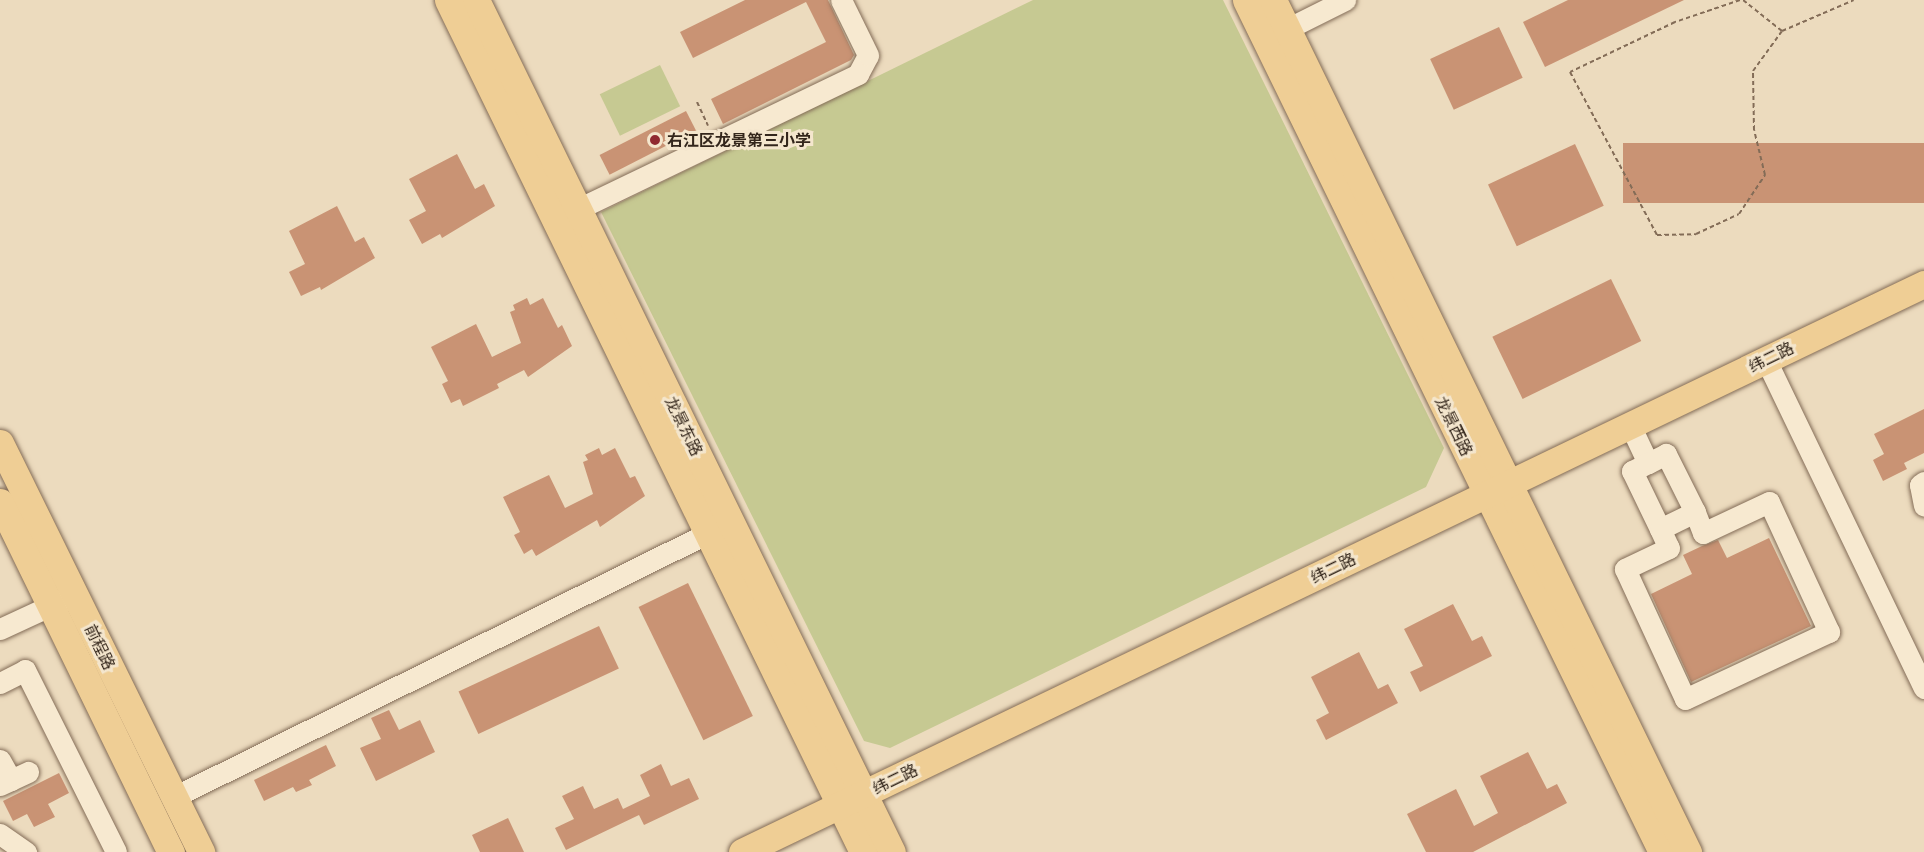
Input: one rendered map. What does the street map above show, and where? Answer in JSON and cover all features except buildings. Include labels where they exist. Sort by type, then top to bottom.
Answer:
[{"type":"main road","name":"龙景东路","points":[[448,0],[708,533],[852,799],[892,852]]},
{"type":"main road","name":"龙景东路","points":[[476,0],[578,209],[852,799],[864,852]]},
{"type":"main road","name":"龙景西路","points":[[1246,0],[1688,852]]},
{"type":"main road","name":"龙景西路","points":[[1273,0],[1662,852]]},
{"type":"main road","name":"纬二路","points":[[742,852],[1924,284]]},
{"type":"main road","name":"前程路","points":[[0,443],[164,850]]},
{"type":"main road","name":"前程路","points":[[0,502],[62,600],[174,797],[201,852]]},
{"type":"street","points":[[578,209],[858,74],[868,56],[841,0]]},
{"type":"street","points":[[1287,29],[1345,0]]},
{"type":"street","points":[[1766,360],[1924,688]]},
{"type":"street","points":[[1630,425],[1648,463]]},
{"type":"street","points":[[1666,454],[1695,512],[1703,532],[1769,502],[1829,632],[1685,699],[1625,569],[1669,548],[1632,471],[1666,454]]},
{"type":"street","points":[[1924,482],[1920,484],[1924,506]]},
{"type":"street","points":[[1660,530],[1695,512]]},
{"type":"street","points":[[174,797],[708,533]]},
{"type":"street","points":[[0,629],[62,600]]},
{"type":"street","points":[[0,682],[25,670],[116,852]]},
{"type":"street","points":[[0,760],[13,779]]},
{"type":"street","points":[[0,834],[17,850]]},
{"type":"path","points":[[1782,31],[1742,0],[1675,22],[1570,72],[1657,235],[1696,234],[1739,214],[1765,175],[1754,130],[1753,71],[1782,31],[1854,0]]},
{"type":"path","points":[[697,102],[716,142]]},
{"type":"green space","points":[[1033,0],[1223,0],[1444,448],[1426,487],[890,748],[864,741],[601,212]]},
{"type":"green space","points":[[660,65],[680,106],[620,136],[600,94]]},
{"type":"place","name":"右江区龙景第三小学","points":[[655,140]]}]
